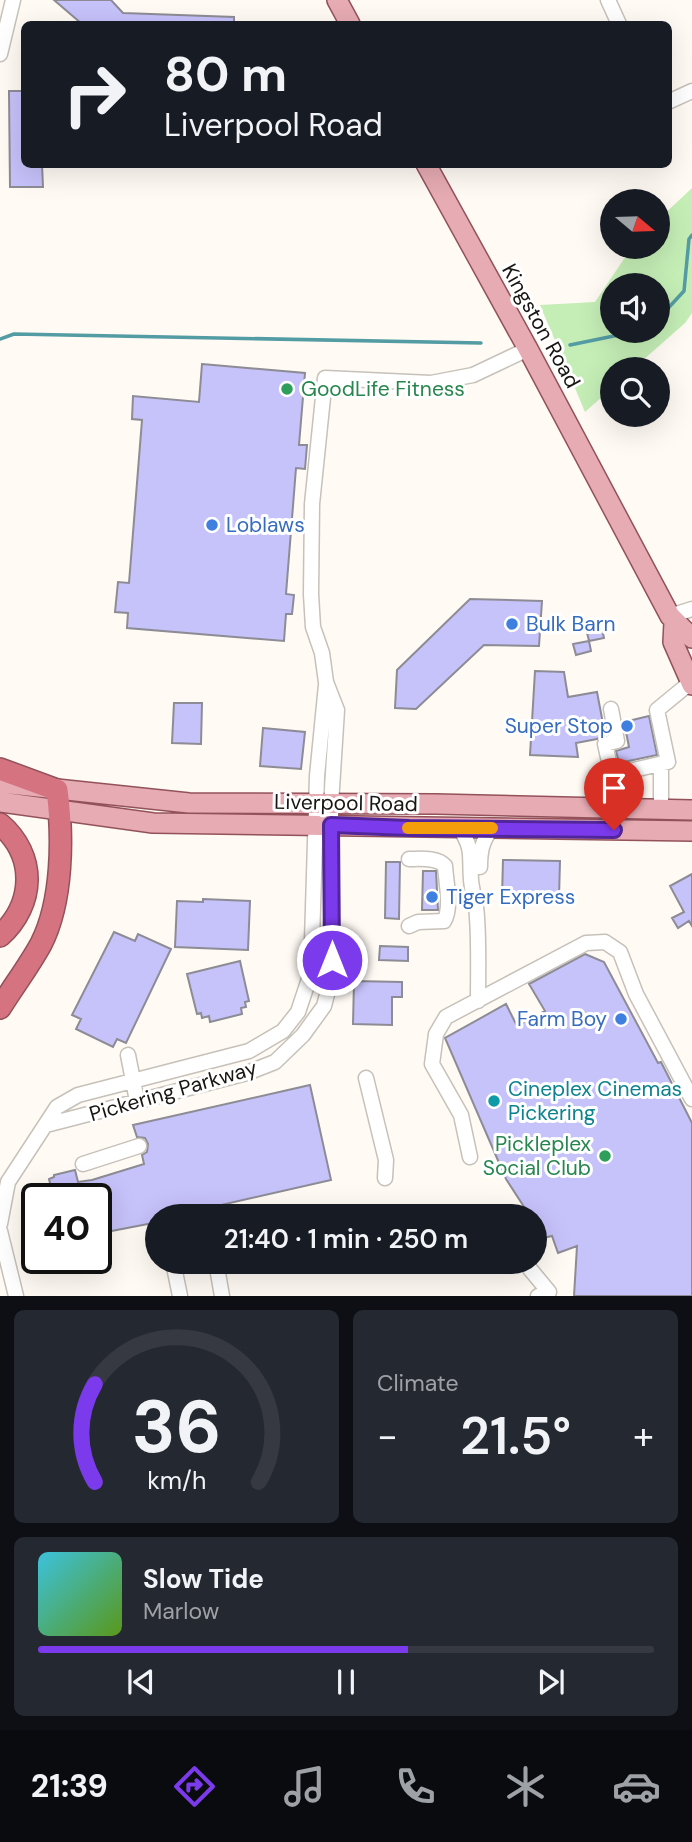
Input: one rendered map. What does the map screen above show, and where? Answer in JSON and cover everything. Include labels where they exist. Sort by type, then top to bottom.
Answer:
[{"type":"highway","points":[[0,769],[57,792],[61,822],[51,919],[41,944],[0,1008]]},
{"type":"highway","points":[[0,824],[14,838],[26,862],[27,883],[20,913],[0,936]]},
{"type":"main road","points":[[337,0],[348,21]]},
{"type":"main road","name":"Kingston Road","points":[[428,168],[672,619],[692,638]]},
{"type":"main road","name":"Kingston Road","points":[[672,619],[673,642],[692,684]]},
{"type":"main road","name":"Liverpool Road","points":[[0,783],[57,792],[189,803],[676,809]]},
{"type":"main road","name":"Liverpool Road","points":[[0,803],[57,792],[153,822],[692,831]]},
{"type":"main road","points":[[676,809],[692,800]]},
{"type":"street","points":[[0,54],[13,0]]},
{"type":"street","points":[[608,0],[618,21]]},
{"type":"street","points":[[672,100],[692,91]]},
{"type":"street","name":"Pickering Parkway","points":[[46,1125],[247,1073],[275,1062],[324,1006],[332,975],[324,825],[326,682],[322,653],[313,627],[311,563],[313,494],[325,377],[431,383],[473,375],[528,349]]},
{"type":"street","points":[[672,619],[692,608]]},
{"type":"street","points":[[612,775],[668,762],[657,710],[692,684]]},
{"type":"street","points":[[611,709],[617,741],[605,744],[612,775],[612,808]]},
{"type":"street","points":[[661,764],[676,809]]},
{"type":"street","name":"Pickering Parkway","points":[[0,1224],[8,1182],[57,1107],[78,1095],[249,1051],[284,1031],[298,1012],[311,973],[324,825]]},
{"type":"street","points":[[459,827],[471,853],[471,882],[478,918],[478,1001]]},
{"type":"street","points":[[475,892],[479,882],[480,849],[492,828]]},
{"type":"street","points":[[409,859],[436,860],[445,866],[447,918],[444,921],[418,922],[409,926]]},
{"type":"street","points":[[470,1157],[461,1115],[449,1089],[432,1064],[436,1034],[446,1017],[586,943],[605,942],[620,952],[636,994],[692,1099]]},
{"type":"street","points":[[128,1055],[137,1101]]},
{"type":"street","points":[[366,1078],[386,1160],[385,1178]]},
{"type":"street","points":[[83,1164],[139,1146]]},
{"type":"street","points":[[0,1231],[16,1296]]},
{"type":"street","points":[[175,1274],[180,1296]]},
{"type":"street","points":[[218,1274],[222,1296]]},
{"type":"street","points":[[534,1274],[549,1293],[538,1296]]},
{"type":"green space","points":[[692,188],[692,313],[685,323],[670,336],[670,273],[615,273],[624,259],[670,259],[670,209]]},
{"type":"green space","points":[[600,295],[600,343],[662,343],[647,357],[600,357],[600,399],[585,412],[540,305],[595,302]]},
{"type":"building","points":[[54,0],[111,0],[123,13],[234,17],[234,21],[78,21]]},
{"type":"building","points":[[9,91],[21,91],[21,168],[42,168],[43,187],[10,187]]},
{"type":"building","name":"Loblaws","points":[[202,364],[305,373],[299,445],[307,445],[305,469],[296,468],[286,594],[294,595],[292,614],[286,614],[284,641],[127,628],[128,613],[115,612],[118,582],[129,583],[142,420],[132,419],[133,396],[199,402]]},
{"type":"building","points":[[470,599],[542,601],[539,646],[484,645],[416,709],[395,708],[397,670]]},
{"type":"building","points":[[600,620],[604,638],[589,641],[585,624]]},
{"type":"building","points":[[589,641],[591,651],[576,655],[573,644]]},
{"type":"building","points":[[535,671],[564,672],[568,697],[597,692],[605,734],[597,739],[576,743],[578,757],[530,755]]},
{"type":"building","points":[[174,703],[202,703],[201,744],[172,743]]},
{"type":"building","points":[[649,716],[657,755],[619,763],[616,751],[629,747],[624,722]]},
{"type":"building","points":[[263,728],[305,732],[301,769],[260,766]]},
{"type":"building","points":[[503,860],[560,861],[559,898],[502,897]]},
{"type":"building","points":[[386,862],[400,862],[399,919],[385,918]]},
{"type":"building","points":[[423,871],[436,871],[438,910],[422,910]]},
{"type":"building","points":[[692,874],[692,926],[689,921],[678,928],[672,918],[684,912],[670,886]]},
{"type":"building","points":[[203,899],[250,901],[248,950],[175,947],[177,901],[203,902]]},
{"type":"building","points":[[114,932],[135,941],[138,934],[171,949],[126,1043],[117,1039],[113,1047],[76,1029],[81,1019],[72,1015]]},
{"type":"building","points":[[380,946],[408,947],[408,961],[379,960]]},
{"type":"building","points":[[585,954],[604,962],[658,1063],[661,1062],[692,1123],[692,1296],[574,1296],[577,1246],[558,1253],[552,1236],[547,1237],[547,1204],[522,1204],[506,1179],[445,1038],[506,1004],[517,1026],[545,1011],[529,984]]},
{"type":"building","points":[[240,961],[249,1001],[245,1002],[246,1007],[241,1008],[242,1014],[210,1022],[209,1016],[202,1018],[201,1013],[197,1014],[187,974]]},
{"type":"building","points":[[354,981],[402,982],[402,997],[392,997],[392,1025],[353,1024]]},
{"type":"building","points":[[310,1085],[331,1180],[226,1204],[145,1204],[145,1225],[112,1231],[112,1183],[50,1183],[49,1179],[54,1175],[75,1170],[78,1182],[92,1180],[144,1164],[142,1155],[147,1152],[148,1144],[145,1138],[137,1137],[133,1125]]},
{"type":"waterway","points":[[670,306],[684,291],[689,239],[692,235]]},
{"type":"waterway","points":[[0,339],[14,334],[481,343]]},
{"type":"waterway","points":[[570,345],[600,339]]},
{"type":"slow traffic","points":[[408,828],[492,828]]},
{"type":"place","name":"GoodLife Fitness","points":[[287,389]]},
{"type":"place","name":"Loblaws","points":[[212,525]]},
{"type":"place","name":"Bulk Barn","points":[[512,624]]},
{"type":"place","name":"Super Stop","points":[[627,726]]},
{"type":"place","name":"Tiger Express","points":[[432,897]]},
{"type":"place","name":"Farm Boy","points":[[621,1019]]},
{"type":"place","name":"Cineplex Cinemas Pickering","points":[[494,1101]]},
{"type":"place","name":"Pickleplex Social Club","points":[[605,1156]]},
{"type":"route","points":[[332,960],[331,825],[614,830]]}]
